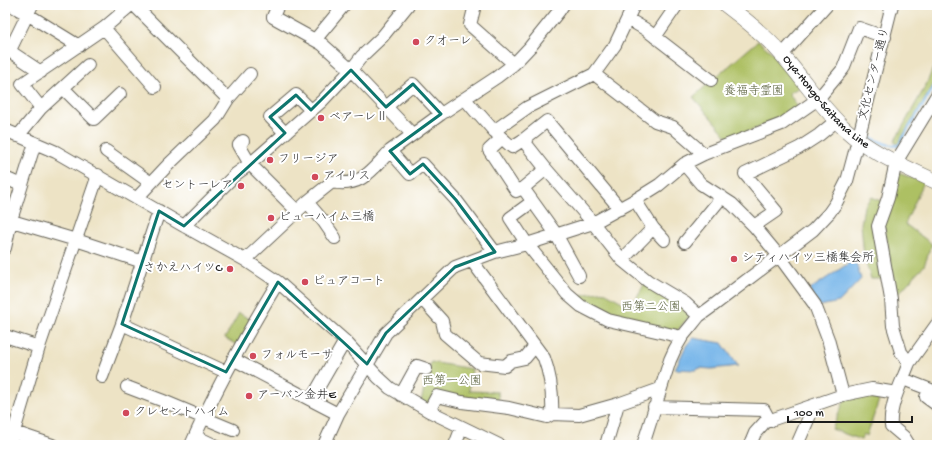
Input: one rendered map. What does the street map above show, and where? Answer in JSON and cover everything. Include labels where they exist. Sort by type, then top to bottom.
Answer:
[{"type":"main road","name":"Oya-Hongo-Saitama Line","points":[[726,5],[765,38],[782,55],[836,121],[858,140],[882,156],[937,182]]},
{"type":"street","points":[[11,5],[30,9],[79,46]]},
{"type":"street","points":[[41,108],[22,84],[79,46],[132,5],[228,99]]},
{"type":"street","points":[[278,5],[273,17],[322,44],[351,70],[412,134]]},
{"type":"street","points":[[315,40],[344,5]]},
{"type":"street","points":[[184,226],[236,174],[250,164],[311,110],[382,37],[408,5]]},
{"type":"street","points":[[475,5],[470,25],[514,64]]},
{"type":"street","points":[[245,260],[307,202],[332,182],[342,184],[353,182],[368,174],[390,151],[412,134],[514,64],[560,11],[563,5]]},
{"type":"street","points":[[546,169],[523,188],[516,191],[489,150],[498,135],[528,107],[594,74],[615,45],[634,5]]},
{"type":"street","points":[[655,37],[677,5]]},
{"type":"street","points":[[782,55],[826,5]]},
{"type":"street","name":"文化センター通り","points":[[643,445],[670,360],[682,337],[699,316],[813,230],[829,213],[838,198],[847,181],[892,5]]},
{"type":"street","points":[[30,9],[7,49],[41,72]]},
{"type":"street","points":[[628,19],[645,29],[711,80]]},
{"type":"street","points":[[104,28],[154,87]]},
{"type":"street","points":[[324,445],[338,414],[366,364],[386,333],[455,268],[495,252],[527,244],[593,223],[659,185],[684,164],[704,154],[782,124],[818,99],[842,69],[859,28],[885,37]]},
{"type":"street","points":[[18,136],[41,108],[88,65]]},
{"type":"street","points":[[137,198],[215,120],[228,99],[250,74]]},
{"type":"street","points":[[594,74],[655,121],[673,127],[704,154]]},
{"type":"street","points":[[386,107],[412,84],[441,114]]},
{"type":"street","points":[[63,88],[94,119],[120,94]]},
{"type":"street","points":[[909,363],[901,352],[893,326],[891,299],[878,226],[888,198],[896,162],[937,95]]},
{"type":"street","points":[[285,134],[270,117],[296,96],[311,110]]},
{"type":"street","points":[[465,99],[498,135],[512,146],[523,140],[546,121],[620,208]]},
{"type":"street","points":[[754,226],[776,212],[745,174],[799,148],[819,135],[836,121]]},
{"type":"street","points":[[5,130],[56,152],[245,260],[278,282],[345,341],[390,388],[429,411],[499,445]]},
{"type":"street","points":[[523,140],[622,260],[648,281],[685,303],[699,316]]},
{"type":"street","points":[[243,141],[239,145],[250,164],[297,211]]},
{"type":"street","points":[[5,248],[8,219],[35,143]]},
{"type":"street","points":[[106,151],[151,184]]},
{"type":"street","points":[[390,151],[410,174],[423,164],[456,200],[495,252]]},
{"type":"street","points":[[684,164],[701,184],[732,204],[754,226],[779,256],[815,305],[828,339],[843,395]]},
{"type":"street","points":[[10,445],[10,431],[98,175]]},
{"type":"street","points":[[5,178],[21,185]]},
{"type":"street","points":[[523,188],[556,234],[579,276]]},
{"type":"street","points":[[685,242],[722,197]]},
{"type":"street","points":[[635,200],[664,240]]},
{"type":"street","points":[[307,202],[335,238]]},
{"type":"street","points":[[532,202],[510,218],[527,244],[567,294],[581,306],[608,320],[682,337]]},
{"type":"street","points":[[102,377],[122,324],[159,211]]},
{"type":"street","points":[[8,219],[143,262]]},
{"type":"street","points":[[622,260],[654,228]]},
{"type":"street","points":[[472,261],[544,358],[550,375],[553,395],[552,414]]},
{"type":"street","points":[[214,445],[193,441],[226,372],[278,282]]},
{"type":"street","points":[[422,299],[442,321],[445,334],[479,363],[505,366],[511,361],[525,358],[536,346]]},
{"type":"street","points":[[122,324],[226,372]]},
{"type":"street","points":[[909,445],[891,426],[890,420],[897,393],[909,363],[937,324]]},
{"type":"street","points":[[5,336],[40,347]]},
{"type":"street","points":[[311,400],[345,341]]},
{"type":"street","points":[[233,359],[338,414]]},
{"type":"street","points":[[401,395],[417,366],[426,369]]},
{"type":"street","points":[[903,380],[931,390],[926,398],[937,405]]},
{"type":"street","points":[[127,387],[233,430]]},
{"type":"street","points":[[429,411],[437,396],[462,402],[509,408],[547,417],[552,414],[579,415],[618,404],[660,389]]},
{"type":"street","points":[[750,445],[755,433],[765,422],[843,395],[872,389],[897,393]]},
{"type":"street","points":[[606,445],[618,404]]},
{"type":"street","points":[[797,445],[814,406]]},
{"type":"street","points":[[654,407],[764,410],[770,421]]},
{"type":"street","points":[[455,445],[462,427]]},
{"type":"street","points":[[10,431],[52,445]]},
{"type":"highlighted area","points":[[351,70],[386,107],[413,84],[441,114],[390,151],[410,174],[423,164],[456,200],[495,252],[455,267],[386,333],[367,364],[278,282],[226,372],[122,324],[159,211],[184,226],[285,133],[270,117],[296,95],[311,110]]},
{"type":"green space","name":"養福寺霊園","points":[[758,41],[780,59],[802,86],[789,93],[798,108],[779,120],[729,139],[693,97]]},
{"type":"green space","points":[[937,59],[937,79],[898,144],[894,142],[925,87]]},
{"type":"green space","points":[[898,173],[924,182],[905,224],[932,244],[924,266],[896,296],[884,225]]},
{"type":"green space","points":[[872,197],[883,202],[883,279],[871,279],[864,257],[861,224],[864,206]]},
{"type":"green space","name":"西第二公園","points":[[645,283],[692,313],[677,331],[609,317],[578,300],[581,295],[599,292],[606,293],[631,307]]},
{"type":"green space","points":[[239,313],[251,320],[237,345],[225,338]]},
{"type":"green space","name":"西第一公園","points":[[431,362],[472,369],[469,391],[498,392],[499,405],[436,395],[430,405],[421,401]]},
{"type":"green space","points":[[868,394],[879,395],[879,400],[867,436],[864,434],[861,440],[832,429],[845,399]]},
{"type":"water","points":[[855,259],[861,279],[839,302],[820,306],[809,290]]},
{"type":"water","points":[[693,338],[722,343],[738,366],[711,369],[700,368],[696,370],[675,369],[686,346]]},
{"type":"waterway","points":[[871,138],[886,144],[898,146],[937,82]]},
{"type":"place","name":"クオーレ","points":[[416,42]]},
{"type":"place","name":"ベアーレⅡ","points":[[321,118]]},
{"type":"place","name":"フリージア","points":[[270,160]]},
{"type":"place","name":"アイリス","points":[[315,177]]},
{"type":"place","name":"セントーレア","points":[[241,186]]},
{"type":"place","name":"ビューハイム三橋","points":[[271,218]]},
{"type":"place","name":"シティハイツ三橋集会所","points":[[734,259]]},
{"type":"place","name":"さかえハイツC","points":[[230,269]]},
{"type":"place","name":"ピュアコート","points":[[305,282]]},
{"type":"place","name":"フォルモーサ","points":[[253,356]]},
{"type":"place","name":"アーバン金井E","points":[[249,396]]},
{"type":"place","name":"クレセントハイム","points":[[126,413]]}]
